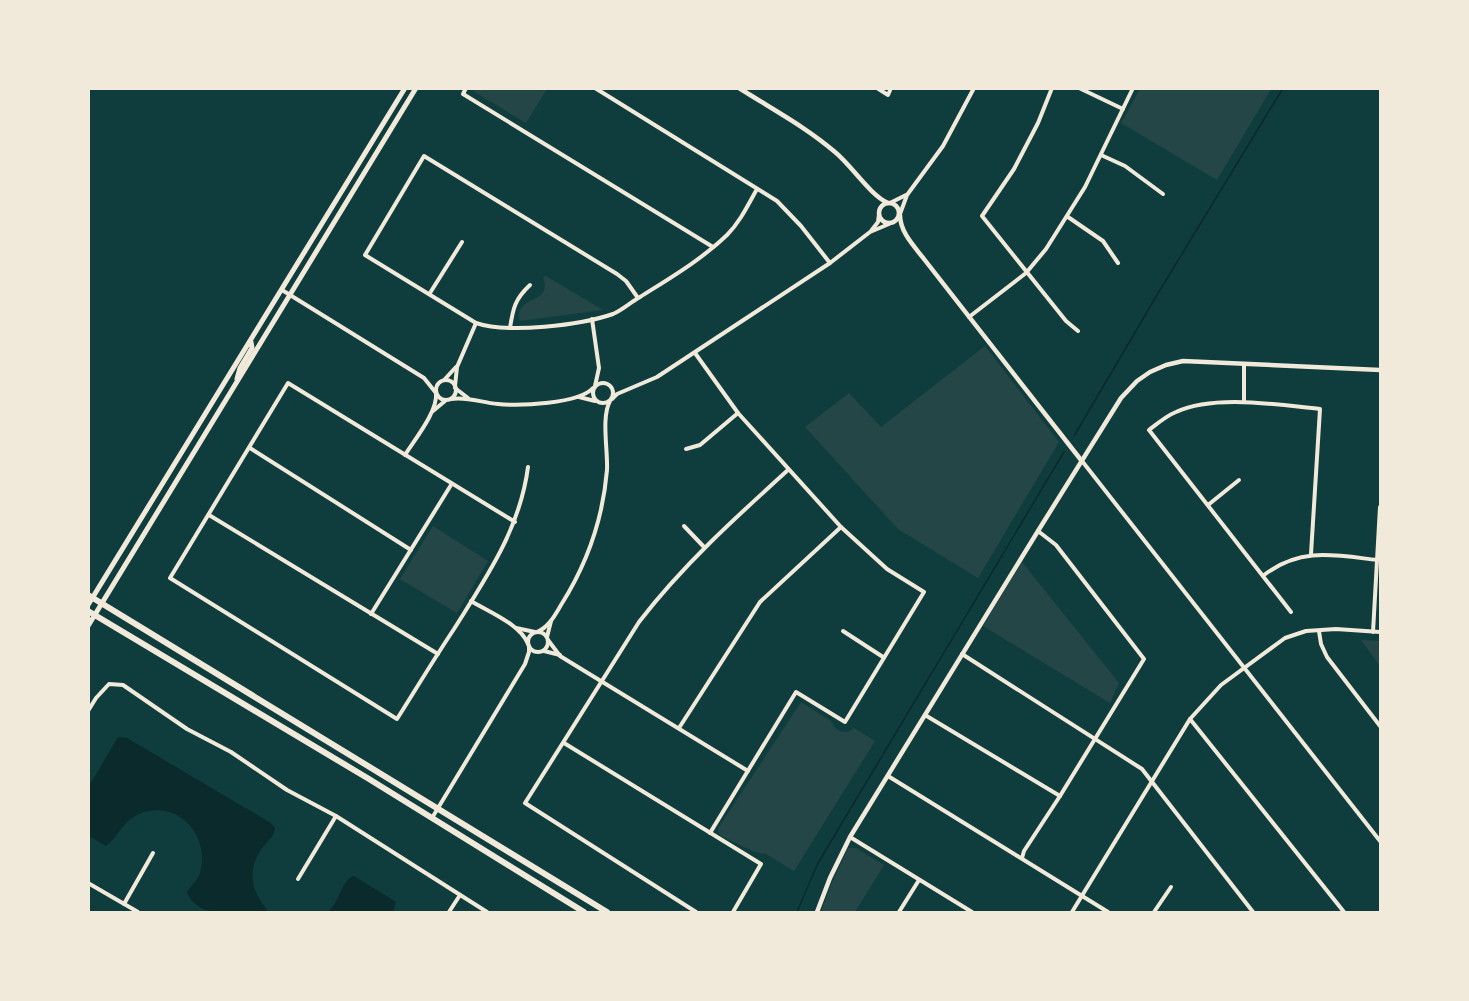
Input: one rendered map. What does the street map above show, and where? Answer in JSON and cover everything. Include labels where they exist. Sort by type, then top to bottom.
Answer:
[{"type":"main road","points":[[88,605],[91,596],[251,342],[405,88]]},
{"type":"main road","points":[[88,626],[92,613],[102,603],[416,88]]},
{"type":"main road","points":[[234,386],[240,368],[252,348],[251,342]]},
{"type":"main road","points":[[91,596],[607,912]]},
{"type":"main road","points":[[92,613],[369,779],[584,912]]},
{"type":"street","points":[[466,88],[463,94],[713,248]]},
{"type":"street","points":[[595,88],[777,201],[791,214],[830,263]]},
{"type":"street","points":[[739,88],[828,146],[852,168],[873,193],[897,206],[906,234],[969,317],[1380,841]]},
{"type":"street","points":[[876,88],[888,95],[891,88]]},
{"type":"street","points":[[870,232],[896,222],[907,195],[943,146],[974,88]]},
{"type":"street","points":[[1052,88],[1038,123],[1014,169],[982,216],[1066,321],[1078,331]]},
{"type":"street","points":[[1079,88],[1123,109]]},
{"type":"street","points":[[969,317],[1026,273],[1046,249],[1068,217],[1133,88]]},
{"type":"street","points":[[1101,155],[1125,166],[1162,194]]},
{"type":"street","points":[[638,298],[626,281],[617,274],[424,156],[365,255],[476,323],[488,327],[525,329],[592,319],[614,313],[672,277],[713,248],[735,225],[757,189]]},
{"type":"street","points":[[873,193],[882,221],[906,234]]},
{"type":"street","points":[[424,378],[442,400],[468,399],[513,405],[578,397],[604,404],[615,395],[651,381],[830,263],[870,232],[878,222],[881,207],[907,195]]},
{"type":"street","points":[[1068,217],[1103,241],[1119,263]]},
{"type":"street","points":[[430,293],[462,242]]},
{"type":"street","points":[[510,328],[514,306],[519,295],[530,285]]},
{"type":"street","points":[[282,290],[424,378],[449,381],[468,399]]},
{"type":"street","points":[[525,664],[546,648],[551,621],[582,567],[600,516],[607,470],[606,420],[613,393],[599,368],[592,319]]},
{"type":"street","points":[[405,455],[432,412],[455,394],[457,367],[476,323]]},
{"type":"street","points":[[695,353],[738,413],[841,527],[888,569],[924,592],[844,722],[796,692],[710,833]]},
{"type":"street","points":[[817,912],[850,837],[1081,460],[1126,392],[1150,372],[1183,361],[1380,370]]},
{"type":"street","points":[[1244,364],[1244,402]]},
{"type":"street","points":[[432,412],[438,384],[457,367]]},
{"type":"street","points":[[599,368],[592,394],[602,407],[606,420]]},
{"type":"street","points":[[515,522],[451,485],[288,383],[170,578],[397,719],[499,556],[515,522],[525,488],[528,467]]},
{"type":"street","points":[[578,397],[601,383],[629,389]]},
{"type":"street","points":[[1291,612],[1149,430],[1166,417],[1198,405],[1244,402],[1320,409],[1311,554]]},
{"type":"street","points":[[686,450],[700,446],[738,413]]},
{"type":"street","points":[[250,448],[411,550]]},
{"type":"street","points":[[696,912],[525,803],[639,622],[656,600],[704,547],[788,470]]},
{"type":"street","points":[[1208,506],[1239,480]]},
{"type":"street","points":[[371,614],[451,485]]},
{"type":"street","points":[[1373,632],[1380,507]]},
{"type":"street","points":[[209,515],[438,654]]},
{"type":"street","points":[[684,526],[704,547]]},
{"type":"street","points":[[679,728],[760,602],[841,527]]},
{"type":"street","points":[[1022,858],[1024,851],[1143,659],[1056,545],[1038,531]]},
{"type":"street","points":[[1264,575],[1287,561],[1311,554],[1377,560]]},
{"type":"street","points":[[471,601],[515,628],[543,633],[560,656]]},
{"type":"street","points":[[431,819],[525,664],[529,652],[530,636],[551,621]]},
{"type":"street","points":[[515,628],[535,652],[560,656],[748,771]]},
{"type":"street","points":[[1072,912],[1190,719],[1214,690],[1285,638],[1306,631],[1336,629],[1380,632]]},
{"type":"street","points":[[1318,631],[1327,657],[1380,726]]},
{"type":"street","points":[[843,632],[882,657]]},
{"type":"street","points":[[962,654],[1135,762],[1252,912]]},
{"type":"street","points":[[88,711],[109,684],[115,683],[123,686],[187,729],[231,752],[287,790],[336,816],[487,912]]},
{"type":"street","points":[[925,715],[1060,796]]},
{"type":"street","points":[[1190,719],[1344,912]]},
{"type":"street","points":[[564,743],[761,864],[733,912]]},
{"type":"street","points":[[888,776],[1108,912]]},
{"type":"street","points":[[298,879],[336,816]]},
{"type":"street","points":[[850,837],[972,912]]},
{"type":"street","points":[[124,904],[153,853]]},
{"type":"street","points":[[899,912],[919,880]]},
{"type":"street","points":[[88,883],[138,912]]},
{"type":"street","points":[[1155,912],[1170,887]]},
{"type":"street","points":[[449,912],[460,895]]},
{"type":"shaded area","points":[[474,88],[547,89],[526,123],[473,91]]},
{"type":"shaded area","points":[[1140,89],[1271,89],[1217,180],[1121,123]]},
{"type":"shaded area","points":[[546,276],[603,310],[520,321],[519,313],[522,307],[543,292],[545,286],[543,277]]},
{"type":"shaded area","points":[[985,346],[1059,442],[978,578],[898,529],[805,427],[849,393],[881,427]]},
{"type":"shaded area","points":[[433,526],[488,561],[457,613],[400,579]]},
{"type":"shaded area","points":[[1022,562],[1119,683],[1110,703],[983,626]]},
{"type":"shaded area","points":[[1361,640],[1380,641],[1380,666]]},
{"type":"shaded area","points":[[801,702],[831,721],[835,728],[842,732],[848,732],[854,728],[875,741],[794,871],[766,854],[755,852],[721,836],[718,832],[719,827]]},
{"type":"shaded area","points":[[118,737],[127,738],[271,823],[275,828],[274,832],[256,859],[252,876],[255,891],[269,912],[222,913],[201,908],[192,901],[187,892],[200,873],[202,859],[200,846],[196,833],[178,816],[166,811],[153,810],[139,814],[129,821],[106,846],[89,836],[89,786]]},
{"type":"shaded area","points":[[848,848],[856,848],[884,865],[855,912],[821,912],[830,887]]},
{"type":"shaded area","points":[[354,876],[396,902],[393,912],[328,912],[347,881]]},
{"type":"waterway","points":[[1074,436],[1283,88]]},
{"type":"waterway","points":[[797,912],[818,863],[1064,452]]}]
